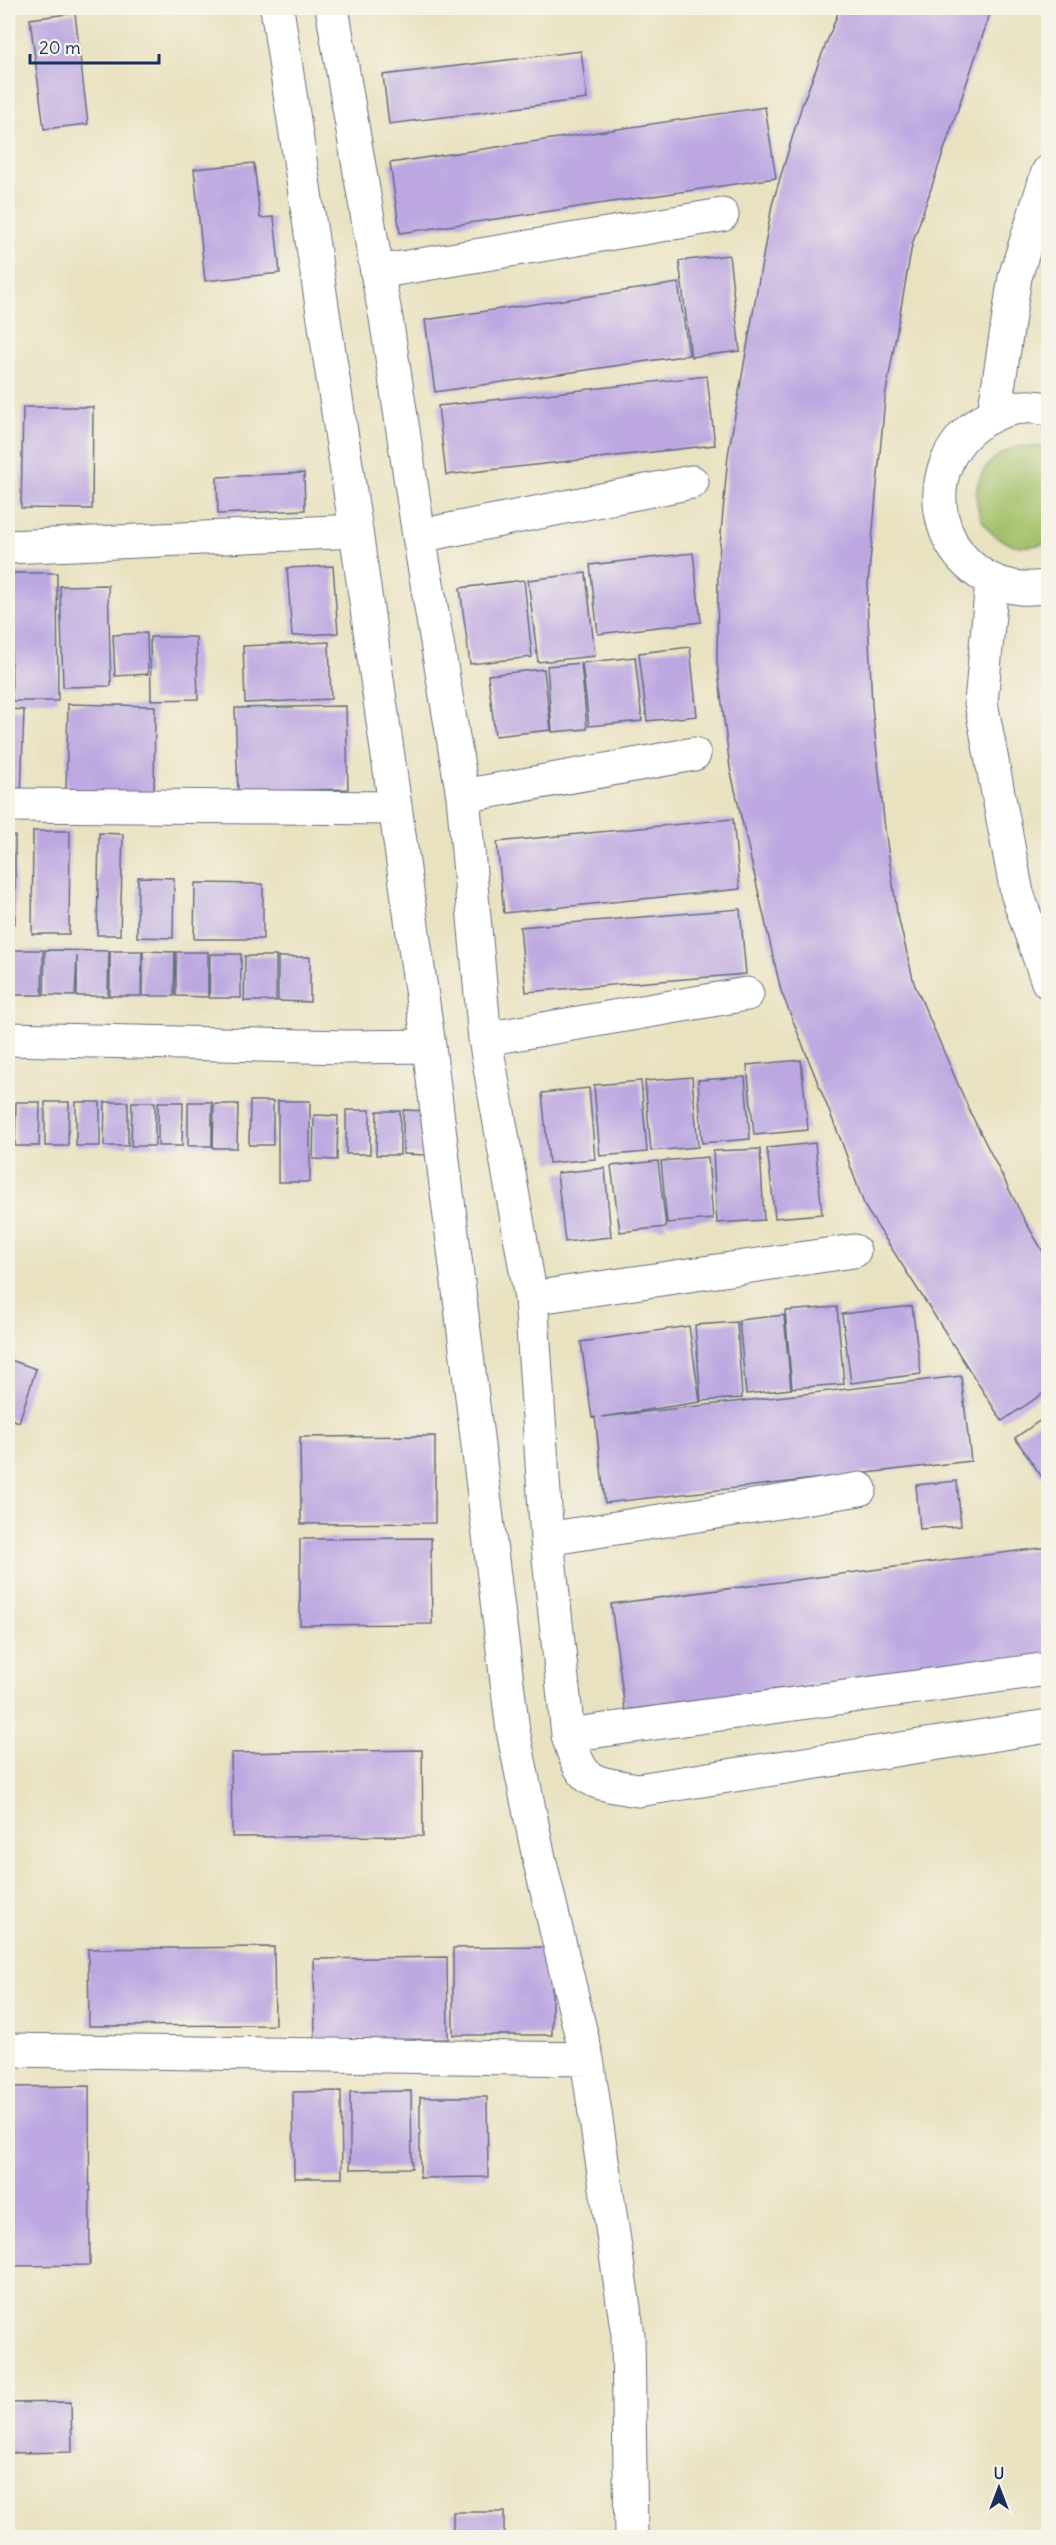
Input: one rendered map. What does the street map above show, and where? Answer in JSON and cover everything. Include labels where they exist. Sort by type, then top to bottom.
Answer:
[{"type":"street","points":[[277,8],[356,531],[429,1046],[513,1731],[539,1858],[587,2059],[628,2335],[630,2538]]},
{"type":"street","points":[[339,8],[377,272],[463,796],[485,1039],[531,1298],[547,1539],[568,1735],[576,1762],[584,1775],[602,1783],[638,1790],[1048,1726]]},
{"type":"street","points":[[994,414],[1015,277],[1048,172]]},
{"type":"street","points":[[377,272],[722,215]]},
{"type":"street","points":[[1048,409],[1024,406],[994,414],[969,430],[950,453],[940,482],[940,512],[949,540],[967,564],[992,580],[1021,588],[1048,587]]},
{"type":"street","points":[[419,536],[693,482]]},
{"type":"street","points":[[8,547],[356,531]]},
{"type":"street","points":[[992,580],[981,703],[1017,893],[1048,982]]},
{"type":"street","points":[[463,796],[694,754]]},
{"type":"street","points":[[8,805],[395,808]]},
{"type":"street","points":[[485,1039],[747,994]]},
{"type":"street","points":[[8,1039],[347,1047],[429,1046]]},
{"type":"street","points":[[531,1298],[854,1251]]},
{"type":"street","points":[[547,1539],[860,1489]]},
{"type":"street","points":[[568,1735],[1048,1669]]},
{"type":"street","points":[[8,2050],[587,2059]]},
{"type":"green space","points":[[1021,446],[1039,447],[1048,451],[1048,542],[1023,546],[1003,541],[988,528],[979,511],[977,492],[983,473],[997,457]]},
{"type":"building","points":[[840,8],[992,8],[912,245],[885,398],[867,595],[872,706],[885,829],[897,912],[914,983],[971,1114],[1025,1221],[1048,1260],[1048,1390],[1002,1421],[865,1207],[781,991],[730,768],[717,663],[718,567],[728,455],[772,205],[802,105]]},
{"type":"building","points":[[75,13],[88,124],[44,129],[30,19]]},
{"type":"building","points":[[581,51],[587,99],[389,124],[383,75]]},
{"type":"building","points":[[765,107],[776,178],[400,233],[390,163]]},
{"type":"building","points":[[254,163],[260,218],[274,217],[280,273],[205,281],[194,169]]},
{"type":"building","points":[[729,255],[740,351],[691,357],[679,261]]},
{"type":"building","points":[[678,283],[689,355],[435,392],[425,320]]},
{"type":"building","points":[[707,376],[715,445],[446,475],[438,406]]},
{"type":"building","points":[[23,407],[93,407],[92,509],[21,508]]},
{"type":"building","points":[[304,473],[305,510],[218,514],[217,477]]},
{"type":"building","points":[[693,553],[701,622],[598,634],[590,565]]},
{"type":"building","points":[[333,566],[338,633],[292,636],[287,568]]},
{"type":"building","points":[[10,573],[57,573],[58,701],[12,701]]},
{"type":"building","points":[[586,573],[595,656],[538,662],[528,580]]},
{"type":"building","points":[[524,580],[532,657],[470,664],[460,588]]},
{"type":"building","points":[[108,585],[111,686],[63,687],[60,586]]},
{"type":"building","points":[[147,633],[148,674],[115,676],[113,635]]},
{"type":"building","points":[[150,637],[196,637],[198,699],[151,700]]},
{"type":"building","points":[[329,642],[331,699],[245,703],[243,646]]},
{"type":"building","points":[[690,647],[697,716],[647,721],[639,653]]},
{"type":"building","points":[[635,657],[642,721],[589,726],[582,663]]},
{"type":"building","points":[[581,663],[587,729],[552,732],[547,666]]},
{"type":"building","points":[[544,669],[551,730],[495,736],[488,675]]},
{"type":"building","points":[[68,704],[155,706],[154,794],[66,792]]},
{"type":"building","points":[[346,706],[348,789],[238,792],[235,708]]},
{"type":"building","points":[[8,709],[24,710],[21,797],[8,796]]},
{"type":"building","points":[[733,819],[740,889],[504,913],[497,842]]},
{"type":"building","points":[[33,831],[70,831],[69,934],[32,934]]},
{"type":"building","points":[[99,833],[123,834],[120,935],[97,935]]},
{"type":"building","points":[[8,836],[15,836],[15,924],[8,924]]},
{"type":"building","points":[[138,877],[174,878],[173,938],[137,937]]},
{"type":"building","points":[[195,883],[263,884],[263,939],[194,939]]},
{"type":"building","points":[[740,909],[746,974],[526,992],[520,927]]},
{"type":"building","points":[[11,950],[43,950],[42,995],[10,995]]},
{"type":"building","points":[[45,950],[109,951],[108,996],[77,996],[77,956],[75,996],[44,995]]},
{"type":"building","points":[[110,951],[142,951],[141,996],[110,996]]},
{"type":"building","points":[[143,951],[175,952],[174,996],[143,996]]},
{"type":"building","points":[[176,952],[208,952],[208,997],[176,996]]},
{"type":"building","points":[[210,954],[241,954],[241,998],[209,998]]},
{"type":"building","points":[[245,956],[276,956],[276,1001],[244,1001]]},
{"type":"building","points":[[278,957],[310,957],[310,1002],[278,1001]]},
{"type":"building","points":[[801,1060],[808,1130],[754,1135],[747,1065]]},
{"type":"building","points":[[692,1077],[698,1147],[651,1151],[645,1081]]},
{"type":"building","points":[[745,1077],[750,1139],[702,1143],[698,1080]]},
{"type":"building","points":[[641,1081],[647,1152],[600,1156],[594,1085]]},
{"type":"building","points":[[589,1088],[595,1159],[549,1163],[542,1093]]},
{"type":"building","points":[[250,1101],[273,1101],[273,1145],[249,1145]]},
{"type":"building","points":[[278,1101],[310,1101],[310,1182],[278,1182]]},
{"type":"building","points":[[16,1102],[40,1102],[39,1146],[15,1146]]},
{"type":"building","points":[[45,1102],[69,1102],[68,1146],[45,1146]]},
{"type":"building","points":[[76,1102],[100,1102],[100,1146],[76,1146]]},
{"type":"building","points":[[105,1102],[128,1102],[128,1146],[104,1146]]},
{"type":"building","points":[[132,1102],[155,1102],[155,1146],[131,1146]]},
{"type":"building","points":[[158,1102],[183,1102],[182,1146],[158,1146]]},
{"type":"building","points":[[188,1102],[212,1102],[212,1146],[188,1146]]},
{"type":"building","points":[[214,1104],[238,1104],[237,1148],[213,1148]]},
{"type":"building","points":[[346,1110],[370,1110],[370,1154],[346,1154]]},
{"type":"building","points":[[403,1110],[427,1111],[426,1155],[403,1154]]},
{"type":"building","points":[[377,1111],[400,1111],[400,1155],[376,1155]]},
{"type":"building","points":[[314,1115],[338,1116],[337,1160],[313,1159]]},
{"type":"building","points":[[815,1143],[822,1214],[775,1218],[767,1148]]},
{"type":"building","points":[[760,1149],[764,1220],[717,1223],[713,1151]]},
{"type":"building","points":[[708,1157],[713,1219],[667,1223],[661,1161]]},
{"type":"building","points":[[658,1161],[666,1227],[620,1232],[611,1166]]},
{"type":"building","points":[[605,1168],[611,1237],[565,1242],[557,1173]]},
{"type":"building","points":[[912,1306],[921,1374],[851,1383],[842,1314]]},
{"type":"building","points":[[837,1307],[844,1384],[792,1388],[785,1311]]},
{"type":"building","points":[[784,1315],[791,1389],[746,1394],[739,1320]]},
{"type":"building","points":[[737,1322],[742,1398],[701,1401],[695,1325]]},
{"type":"building","points":[[689,1326],[700,1402],[601,1417],[961,1376],[971,1461],[605,1503],[595,1417],[592,1418],[581,1342]]},
{"type":"building","points":[[8,1359],[36,1369],[19,1422],[8,1418]]},
{"type":"building","points":[[1048,1415],[1048,1486],[1015,1438]]},
{"type":"building","points":[[435,1436],[435,1523],[301,1524],[300,1437]]},
{"type":"building","points":[[957,1481],[961,1526],[920,1529],[916,1485]]},
{"type":"building","points":[[431,1538],[432,1624],[300,1625],[300,1539]]},
{"type":"building","points":[[1048,1547],[1048,1654],[625,1710],[611,1604]]},
{"type":"building","points":[[422,1750],[423,1836],[232,1837],[231,1753]]},
{"type":"building","points":[[274,1947],[275,2025],[89,2026],[88,1949]]},
{"type":"building","points":[[552,1947],[552,2035],[453,2035],[453,1948]]},
{"type":"building","points":[[447,1957],[448,2039],[315,2040],[314,1959]]},
{"type":"building","points":[[89,2086],[90,2265],[8,2266],[8,2087]]},
{"type":"building","points":[[341,2091],[342,2178],[294,2178],[293,2092]]},
{"type":"building","points":[[411,2091],[412,2168],[350,2169],[350,2092]]},
{"type":"building","points":[[420,2097],[487,2097],[488,2177],[420,2178]]},
{"type":"building","points":[[71,2402],[72,2452],[8,2453],[8,2403]]},
{"type":"building","points":[[453,2512],[504,2512],[504,2538],[453,2538]]}]
